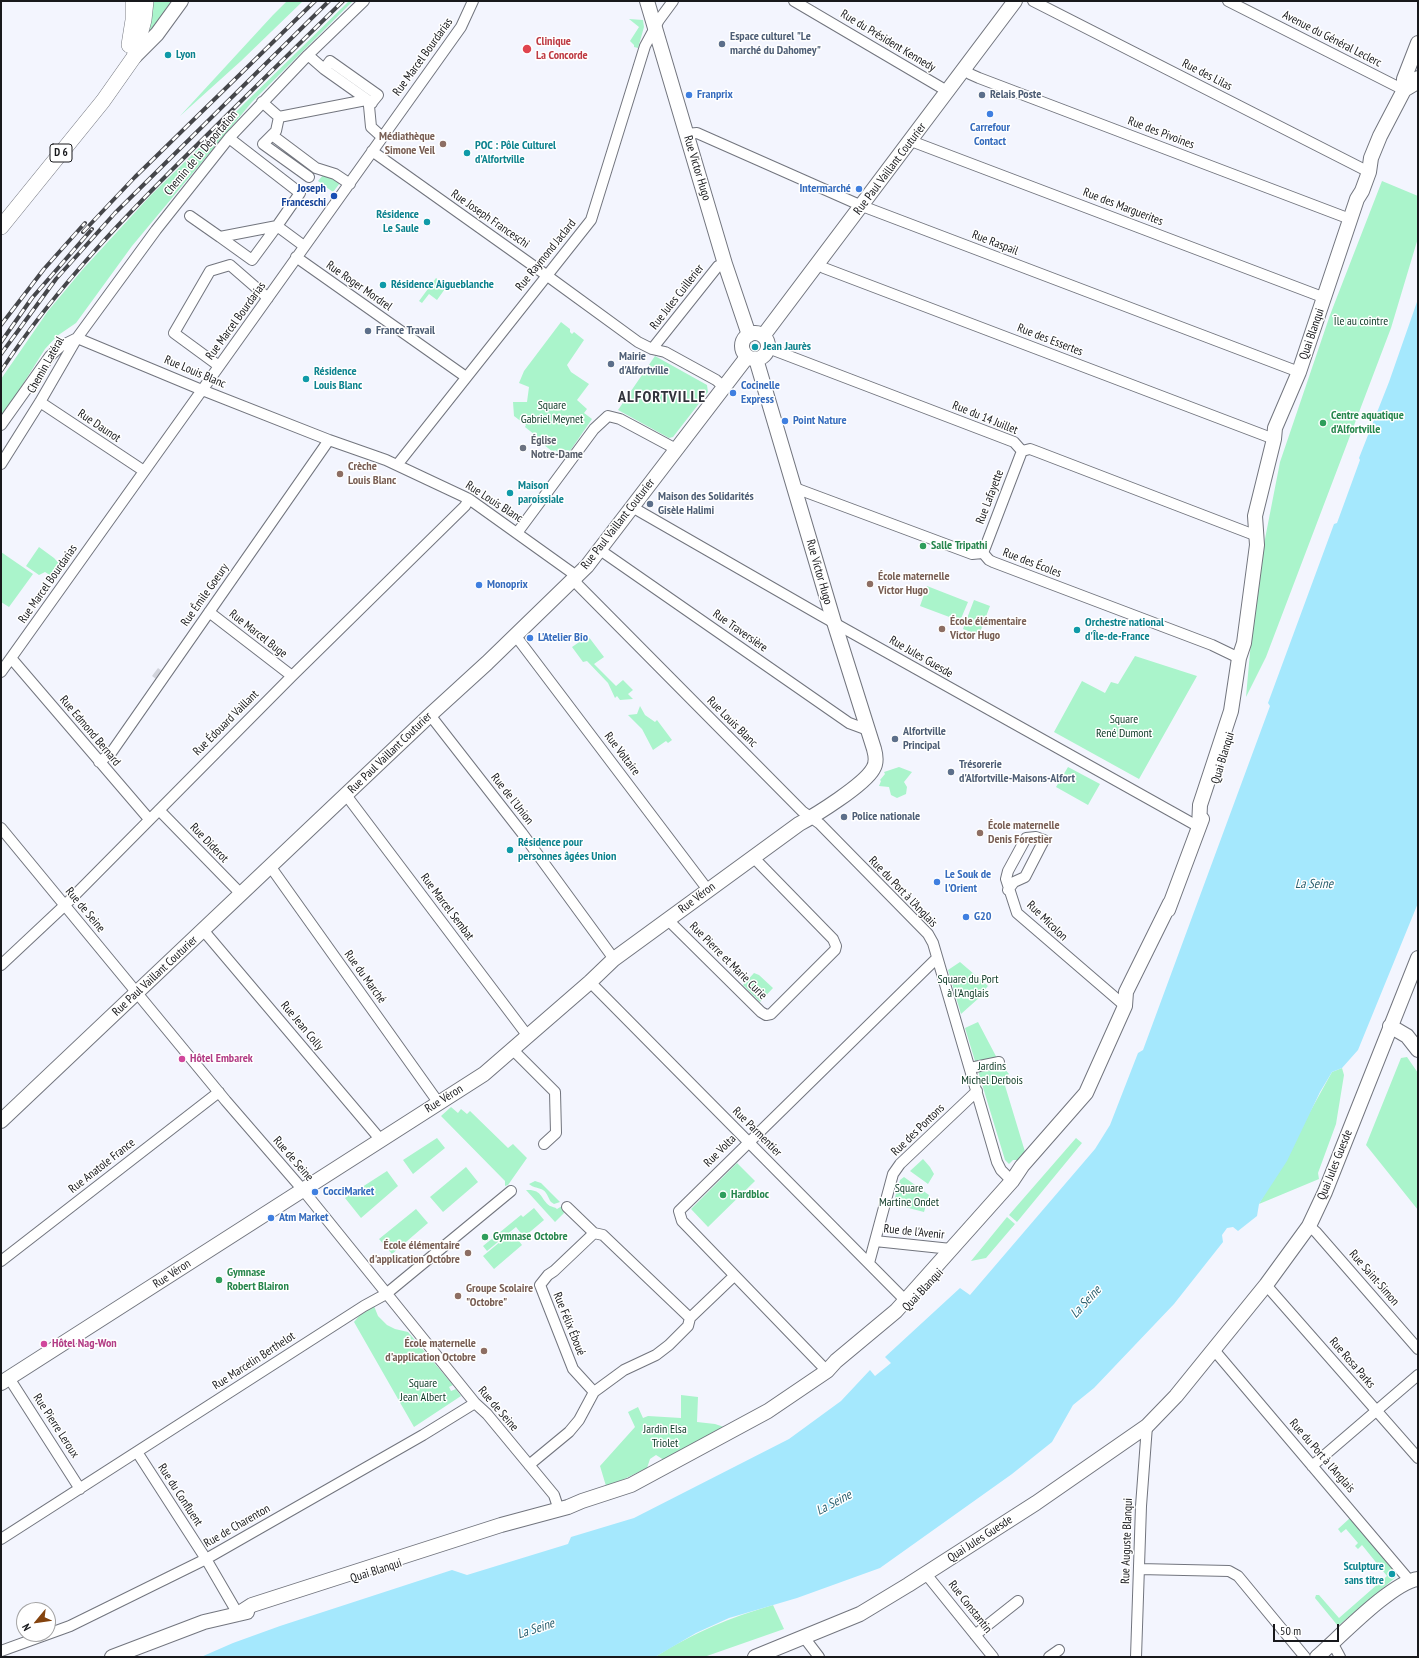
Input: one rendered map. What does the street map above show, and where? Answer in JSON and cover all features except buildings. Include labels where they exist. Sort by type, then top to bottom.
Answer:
[{"type":"main road","name":"D 6","points":[[119,77],[129,44],[133,20],[133,1]]},
{"type":"main road","name":"D 6","points":[[1,227],[103,101],[134,57],[144,20],[146,1]]},
{"type":"main road","points":[[134,57],[157,34],[181,1]]},
{"type":"main road","name":"Rue Victor Hugo","points":[[647,1],[654,29],[725,264],[749,335]]},
{"type":"main road","name":"Rue Paul Vaillant Couturier","points":[[765,342],[818,264],[912,141],[947,91],[1015,1]]},
{"type":"main road","name":"Quai Blanqui","points":[[1327,292],[1329,278],[1357,199],[1362,191],[1369,172],[1378,160],[1394,122],[1393,113],[1404,90],[1404,79],[1418,43]]},
{"type":"main road","name":"Quai Blanqui","points":[[1404,90],[1414,84],[1418,78]]},
{"type":"main road","name":"Quai Blanqui","points":[[112,1657],[204,1622],[212,1622],[238,1614],[255,1612],[486,1536],[507,1528],[512,1524],[564,1509],[582,1507],[634,1490],[776,1414],[784,1407],[789,1399],[827,1371],[836,1361],[906,1301],[950,1249],[1012,1181],[1022,1166],[1086,1093],[1125,1006],[1134,997],[1167,918],[1170,903],[1199,827],[1200,805],[1231,711],[1232,696],[1235,687],[1239,658],[1244,643],[1257,536],[1255,516],[1274,439],[1281,430],[1297,377],[1327,292],[1334,280],[1361,207],[1362,191]]},
{"type":"main road","points":[[754,333],[765,342],[764,355],[752,358],[743,351],[742,344],[749,335],[754,333]]},
{"type":"main road","name":"Rue Victor Hugo","points":[[752,358],[795,488],[834,622],[876,756],[876,763],[869,775],[862,781]]},
{"type":"main road","name":"Rue Paul Vaillant Couturier","points":[[1,1121],[574,578],[600,550],[724,387],[752,358]]},
{"type":"main road","name":"Rue Véron","points":[[5,1380],[303,1190],[380,1139],[484,1074],[590,982],[614,959],[753,857],[862,781]]},
{"type":"main road","name":"Quai Jules Guesde","points":[[755,1657],[860,1614],[926,1574],[1036,1503],[1147,1426],[1176,1396],[1266,1285],[1309,1226],[1325,1192],[1418,958]]},
{"type":"main road","points":[[1390,1026],[1407,1036],[1418,1050]]},
{"type":"main road","name":"Quai Blanqui","points":[[827,1371],[840,1367],[910,1305],[975,1233],[1002,1192]]},
{"type":"main road","points":[[1317,1657],[1386,1596],[1414,1580]]},
{"type":"main road","name":"Quai Blanqui","points":[[128,1657],[201,1630],[212,1622]]},
{"type":"street","name":"Chemin de la Déportation","points":[[77,338],[156,230],[229,138],[308,55],[364,1]]},
{"type":"street","name":"Rue Marcel Bourdarias","points":[[1,672],[465,21],[473,1]]},
{"type":"street","name":"Rue Raymond Jaclard","points":[[397,465],[591,220],[645,46],[654,29],[673,1]]},
{"type":"street","name":"Rue du Président Kennedy","points":[[794,1],[806,4],[947,91]]},
{"type":"street","name":"Rue des Lilas","points":[[1033,1],[1369,172]]},
{"type":"street","name":"Avenue du Général Leclerc","points":[[1228,1],[1404,90]]},
{"type":"street","points":[[279,117],[369,102],[378,95],[330,61],[324,69],[308,55]]},
{"type":"street","name":"Rue des Pivoines","points":[[965,69],[975,76],[1350,219]]},
{"type":"street","points":[[262,102],[279,117]]},
{"type":"street","points":[[369,102],[371,127],[382,137]]},
{"type":"street","points":[[279,117],[276,131],[263,144],[309,177]]},
{"type":"street","name":"Rue Raspail","points":[[686,134],[697,133],[862,206],[1297,377]]},
{"type":"street","points":[[272,135],[316,168],[335,174],[350,184]]},
{"type":"street","points":[[190,216],[252,260],[300,193],[229,138]]},
{"type":"street","name":"Rue des Marguerites","points":[[912,141],[1327,292]]},
{"type":"street","name":"Rue Joseph Franceschi","points":[[372,151],[638,342],[652,350],[665,352],[716,380],[724,387]]},
{"type":"street","points":[[220,237],[277,226],[304,246]]},
{"type":"street","name":"Rue Roger Mordrel","points":[[296,257],[466,377]]},
{"type":"street","name":"Rue Jules Cuillerier","points":[[652,350],[718,266],[725,264]]},
{"type":"street","name":"Rue des Essertes","points":[[818,264],[824,268],[1274,439]]},
{"type":"street","points":[[219,366],[174,333],[210,271],[230,265],[268,298]]},
{"type":"street","name":"Rue Louis Blanc","points":[[77,338],[202,390],[397,465],[469,499],[571,572],[578,585],[666,675],[811,817]]},
{"type":"street","name":"Chemin Latéral","points":[[1,464],[40,402],[77,338]]},
{"type":"street","name":"Chemin Latéral","points":[[1,425],[50,356],[61,346],[77,338]]},
{"type":"street","name":"Rue du 14 Juillet","points":[[765,342],[1014,442],[1022,451],[1030,449],[1257,536]]},
{"type":"street","name":"Rue Daunot","points":[[40,402],[144,472]]},
{"type":"street","points":[[517,532],[594,429],[608,416],[620,419],[676,450]]},
{"type":"street","name":"Rue Émile Goeury","points":[[99,762],[111,753],[329,440]]},
{"type":"street","name":"Rue Lafayette","points":[[983,553],[1022,451]]},
{"type":"street","name":"Rue des Écoles","points":[[795,488],[972,554],[983,553],[993,562],[1212,645],[1239,658]]},
{"type":"street","name":"Rue Édouard Vaillant","points":[[1,965],[64,906],[292,676],[465,506],[469,499]]},
{"type":"street","name":"Rue Jules Guesde","points":[[632,507],[1199,827]]},
{"type":"street","name":"Rue Traversière","points":[[600,550],[849,723],[868,730]]},
{"type":"street","name":"Rue Marcel Buge","points":[[209,612],[292,676]]},
{"type":"street","name":"Rue Voltaire","points":[[515,635],[708,890]]},
{"type":"street","name":"Rue Edmond Bernard","points":[[11,658],[149,819]]},
{"type":"street","name":"Rue de l'Union","points":[[430,715],[522,833],[614,959]]},
{"type":"street","name":"Rue Marcel Sembat","points":[[346,795],[528,1035]]},
{"type":"street","name":"Rue Diderot","points":[[159,810],[241,894]]},
{"type":"street","name":"Rue du Port à l'Anglais","points":[[811,817],[928,934],[937,958],[998,1162],[1001,1170],[1012,1181]]},
{"type":"street","name":"Rue de Seine","points":[[1,828],[219,1092],[303,1190],[475,1403],[487,1414],[530,1465],[564,1509]]},
{"type":"street","points":[[1036,837],[1044,840],[1025,877],[1014,882],[1008,890],[1006,879],[1008,871],[1026,838],[1036,837]]},
{"type":"street","name":"Rue Pierre et Marie Curie","points":[[668,920],[761,1012],[766,1015],[771,1014],[835,950],[836,946],[830,936],[753,857]]},
{"type":"street","name":"Rue du Marché","points":[[270,866],[438,1102]]},
{"type":"street","name":"Rue Micolon","points":[[1008,890],[1017,913],[1125,1006]]},
{"type":"street","name":"Rue Jean Colly","points":[[203,930],[380,1139]]},
{"type":"street","name":"Rue Volta","points":[[827,1371],[682,1221],[680,1211],[748,1142],[759,1133],[937,958]]},
{"type":"street","name":"Rue Parmentier","points":[[590,982],[906,1301]]},
{"type":"street","points":[[512,1049],[555,1092],[556,1133],[544,1144]]},
{"type":"street","points":[[970,1068],[999,1062]]},
{"type":"street","name":"Rue des Pontons","points":[[868,1263],[893,1174],[900,1164],[977,1091]]},
{"type":"street","name":"Rue Anatole France","points":[[1,1261],[219,1092]]},
{"type":"street","name":"Rue Marcelin Berthelot","points":[[1,1539],[364,1306],[386,1294],[511,1191]]},
{"type":"street","points":[[568,1207],[594,1233],[603,1235],[690,1318]]},
{"type":"street","name":"Rue Saint-Simon","points":[[1309,1226],[1316,1232],[1418,1349]]},
{"type":"street","name":"Rue Félix Éboué","points":[[594,1233],[540,1284],[573,1369],[594,1392]]},
{"type":"street","name":"Rue de l'Avenir","points":[[875,1241],[950,1249]]},
{"type":"street","points":[[530,1465],[569,1432],[579,1420],[594,1392],[624,1370],[656,1355],[669,1345],[688,1326],[690,1318],[734,1276]]},
{"type":"street","name":"Rue Rosa Parks","points":[[1266,1285],[1418,1458]]},
{"type":"street","name":"Rue du Port à l'Anglais","points":[[1214,1350],[1312,1466],[1414,1580]]},
{"type":"street","points":[[1312,1466],[1418,1374]]},
{"type":"street","name":"Rue Pierre Leroux","points":[[5,1380],[80,1488]]},
{"type":"street","name":"Rue de Charenton","points":[[1,1651],[70,1626],[206,1559],[424,1435],[475,1403]]},
{"type":"street","name":"Rue Auguste Blanqui","points":[[1136,1657],[1144,1452],[1147,1426]]},
{"type":"street","name":"Rue du Confluent","points":[[137,1452],[206,1559],[238,1614]]},
{"type":"street","points":[[1139,1569],[1229,1571],[1238,1576],[1306,1657]]},
{"type":"street","name":"Rue Constantin","points":[[926,1574],[993,1657]]},
{"type":"street","points":[[975,1635],[1018,1601]]},
{"type":"street","points":[[804,1636],[819,1657]]},
{"type":"street","points":[[1333,1644],[1340,1657]]},
{"type":"street","points":[[1049,1657],[1058,1650]]},
{"type":"green space","points":[[154,1],[170,1],[175,5],[148,38],[150,9],[152,9]]},
{"type":"green space","points":[[287,1],[303,1],[241,61],[180,116],[273,15]]},
{"type":"green space","points":[[349,1],[353,1],[252,102],[132,246],[76,323],[57,336],[45,349],[1,419],[1,379],[48,311],[83,269],[150,196]]},
{"type":"green space","points":[[629,19],[643,20],[644,27],[638,48],[634,47],[630,41],[639,27]]},
{"type":"green space","points":[[324,174],[343,179],[333,192],[318,181]]},
{"type":"green space","name":"Île au cointre","points":[[1382,181],[1418,196],[1418,238],[1391,328],[1266,657],[1246,697],[1256,585],[1280,462],[1330,315]]},
{"type":"green space","points":[[436,278],[447,286],[437,300],[429,294],[422,303],[419,301]]},
{"type":"green space","name":"Square Gabriel Meynet","points":[[561,322],[570,329],[572,334],[574,332],[584,340],[567,365],[571,372],[589,384],[577,400],[587,409],[584,413],[592,419],[570,451],[566,450],[559,453],[555,450],[553,452],[534,437],[535,435],[525,427],[526,425],[514,416],[513,402],[527,402],[529,387],[519,383],[524,371]]},
{"type":"green space","points":[[655,356],[707,385],[708,392],[673,437],[669,438],[618,410]]},
{"type":"green space","points":[[39,547],[54,558],[64,569],[56,579],[45,572],[39,575],[26,566]]},
{"type":"green space","points":[[1,552],[33,574],[9,607],[1,602]]},
{"type":"green space","points":[[927,586],[968,602],[960,621],[920,606]]},
{"type":"green space","points":[[974,600],[990,606],[979,635],[963,629]]},
{"type":"green space","points":[[588,636],[604,657],[594,664],[616,686],[623,680],[633,690],[628,694],[633,699],[620,700],[617,696],[615,698],[608,683],[587,661],[583,662],[572,647]]},
{"type":"green space","name":"Square René Dumont","points":[[1135,656],[1197,676],[1139,779],[1054,732],[1082,681],[1105,693],[1111,682],[1118,684]]},
{"type":"green space","points":[[640,706],[645,715],[655,722],[657,720],[672,740],[668,743],[666,741],[653,750],[642,729],[628,715],[637,714]]},
{"type":"green space","points":[[899,767],[912,772],[904,782],[907,787],[906,794],[897,798],[891,795],[889,787],[879,786],[880,780],[885,774],[884,772]]},
{"type":"green space","points":[[1068,767],[1100,784],[1088,805],[1056,787]]},
{"type":"green space","name":"Square du Port à l'Anglais","points":[[960,962],[988,986],[979,996],[980,997],[961,1014],[948,970]]},
{"type":"green space","points":[[754,973],[759,975],[773,988],[760,1002],[743,985]]},
{"type":"green space","name":"Jardins Michel Derbois","points":[[978,1022],[999,1062],[1009,1074],[1003,1079],[1026,1155],[1021,1160],[1013,1160],[1009,1164],[1005,1160],[965,1028]]},
{"type":"green space","points":[[1407,1057],[1418,1073],[1418,1210],[1366,1145],[1401,1058]]},
{"type":"green space","points":[[1342,1068],[1344,1075],[1336,1124],[1318,1173],[1319,1179],[1259,1204],[1332,1072]]},
{"type":"green space","points":[[451,1107],[458,1113],[461,1109],[467,1114],[470,1111],[508,1148],[513,1144],[527,1158],[508,1185],[505,1186],[505,1181],[441,1116]]},
{"type":"green space","points":[[437,1138],[445,1148],[413,1174],[403,1160]]},
{"type":"green space","points":[[1076,1138],[1082,1143],[1017,1222],[1009,1215]]},
{"type":"green space","points":[[923,1159],[934,1174],[928,1184],[910,1171]]},
{"type":"green space","name":"Hardbloc","points":[[737,1163],[755,1181],[708,1227],[691,1209]]},
{"type":"green space","points":[[466,1167],[478,1182],[443,1212],[430,1197]]},
{"type":"green space","points":[[387,1171],[398,1186],[361,1218],[345,1198]]},
{"type":"green space","name":"Square Martine Ondet","points":[[904,1177],[929,1195],[924,1212],[893,1204],[900,1180]]},
{"type":"green space","points":[[535,1181],[541,1183],[560,1202],[554,1204],[543,1190],[529,1184]]},
{"type":"green space","points":[[526,1190],[536,1191],[550,1206],[557,1209],[562,1206],[564,1213],[555,1222]]},
{"type":"green space","points":[[534,1208],[544,1220],[524,1237],[516,1227],[487,1251],[483,1246],[521,1215],[523,1217]]},
{"type":"green space","points":[[416,1209],[428,1223],[392,1254],[379,1239]]},
{"type":"green space","points":[[1007,1217],[1015,1224],[986,1258],[971,1261]]},
{"type":"green space","points":[[512,1232],[522,1245],[494,1269],[483,1256]]},
{"type":"green space","name":"Square Jean Albert","points":[[374,1306],[378,1316],[387,1325],[395,1329],[408,1332],[453,1385],[449,1387],[451,1391],[456,1389],[461,1396],[414,1427],[354,1322],[359,1316]]},
{"type":"green space","name":"Jardin Elsa Triolet","points":[[681,1395],[698,1397],[697,1422],[715,1424],[724,1427],[664,1460],[656,1455],[650,1459],[647,1468],[606,1486],[600,1466],[635,1427],[628,1412],[638,1407],[643,1418],[648,1416],[681,1418]]},
{"type":"green space","points":[[1350,1518],[1396,1573],[1396,1577],[1338,1626],[1315,1598],[1316,1595],[1319,1595],[1339,1618],[1387,1576],[1362,1545],[1358,1549],[1355,1546],[1358,1543],[1346,1529],[1341,1533],[1338,1529]]},
{"type":"green space","points":[[773,1605],[784,1629],[704,1657],[655,1657],[712,1626]]},
{"type":"water","name":"La Seine","points":[[1418,299],[1418,903],[1358,1050],[1342,1068],[1332,1072],[1320,1092],[1287,1161],[1259,1204],[1257,1216],[1238,1231],[1233,1227],[1227,1228],[1222,1235],[1223,1242],[1174,1304],[1094,1388],[1073,1405],[1052,1442],[1012,1474],[880,1568],[797,1598],[729,1618],[696,1633],[655,1657],[201,1657],[233,1643],[280,1626],[452,1570],[467,1575],[568,1544],[571,1537],[634,1518],[789,1439],[841,1401],[870,1370],[875,1376],[891,1363],[885,1357],[960,1288],[970,1295],[1095,1149],[1110,1125],[1138,1053],[1143,1050],[1270,706],[1268,703],[1334,524],[1337,523],[1360,460],[1359,458],[1389,382]]},
{"type":"tunnel","points":[[155,672],[163,678]]},
{"type":"railway","points":[[83,232],[135,177],[315,1]]},
{"type":"railway","points":[[1,354],[56,279],[115,213],[329,1]]},
{"type":"railway","points":[[1,371],[23,339],[71,278],[123,220],[177,164],[343,1]]},
{"type":"railway","points":[[1,325],[44,269],[85,223]]},
{"type":"railway","points":[[1,342],[32,298],[92,229]]},
{"type":"place","name":"Espace culturel \"Le marché du Dahomey\"","points":[[722,44]]},
{"type":"place","name":"Clinique La Concorde","points":[[527,49]]},
{"type":"place","name":"Lyon","points":[[168,55]]},
{"type":"place","name":"Franprix","points":[[689,95]]},
{"type":"place","name":"Relais Poste","points":[[982,95]]},
{"type":"place","name":"Carrefour Contact","points":[[990,114]]},
{"type":"place","name":"Médiathèque Simone Veil","points":[[443,144]]},
{"type":"place","name":"POC : Pôle Culturel d'Alfortville","points":[[467,153]]},
{"type":"place","name":"Intermarché","points":[[859,189]]},
{"type":"place","name":"Joseph Franceschi","points":[[334,196]]},
{"type":"place","name":"Résidence Le Saule","points":[[427,222]]},
{"type":"place","name":"Résidence Aigueblanche","points":[[383,285]]},
{"type":"place","name":"France Travail","points":[[368,331]]},
{"type":"place","name":"Jean Jaurès","points":[[755,347]]},
{"type":"place","name":"Mairie d'Alfortville","points":[[611,364]]},
{"type":"place","name":"Résidence Louis Blanc","points":[[306,379]]},
{"type":"place","name":"Cocinelle Express","points":[[733,393]]},
{"type":"place","name":"Point Nature","points":[[785,421]]},
{"type":"place","name":"Centre aquatique d’Alfortville","points":[[1323,423]]},
{"type":"place","name":"Église Notre-Dame","points":[[523,448]]},
{"type":"place","name":"Crèche Louis Blanc","points":[[340,474]]},
{"type":"place","name":"Maison paroissiale","points":[[510,493]]},
{"type":"place","name":"Maison des Solidarités Gisèle Halimi","points":[[650,504]]},
{"type":"place","name":"Salle Tripathi","points":[[923,546]]},
{"type":"place","name":"École maternelle Victor Hugo","points":[[870,584]]},
{"type":"place","name":"Monoprix","points":[[479,585]]},
{"type":"place","name":"École élémentaire Victor Hugo","points":[[942,629]]},
{"type":"place","name":"Orchestre national d'Île-de-France","points":[[1077,630]]},
{"type":"place","name":"L'Atelier Bio","points":[[530,638]]},
{"type":"place","name":"Alfortville Principal","points":[[895,739]]},
{"type":"place","name":"Trésorerie d'Alfortville-Maisons-Alfort","points":[[951,772]]},
{"type":"place","name":"Police nationale","points":[[844,817]]},
{"type":"place","name":"École maternelle Denis Forestier","points":[[980,833]]},
{"type":"place","name":"Résidence pour personnes âgées Union","points":[[510,850]]},
{"type":"place","name":"Le Souk de l'Orient","points":[[937,882]]},
{"type":"place","name":"G20","points":[[966,917]]},
{"type":"place","name":"Hôtel Embarek","points":[[182,1059]]},
{"type":"place","name":"CocciMarket","points":[[315,1192]]},
{"type":"place","name":"Hardbloc","points":[[723,1195]]},
{"type":"place","name":"Atm Market","points":[[271,1218]]},
{"type":"place","name":"Gymnase Octobre","points":[[485,1237]]},
{"type":"place","name":"École élémentaire d'application Octobre","points":[[468,1253]]},
{"type":"place","name":"Gymnase Robert Blairon","points":[[219,1280]]},
{"type":"place","name":"Groupe Scolaire \"Octobre\"","points":[[458,1296]]},
{"type":"place","name":"Hôtel Nag-Won","points":[[44,1344]]},
{"type":"place","name":"École maternelle d'application Octobre","points":[[484,1351]]},
{"type":"place","name":"Sculpture sans titre","points":[[1392,1574]]},
{"type":"district","name":"ALFORTVILLE","points":[[662,397]]}]
